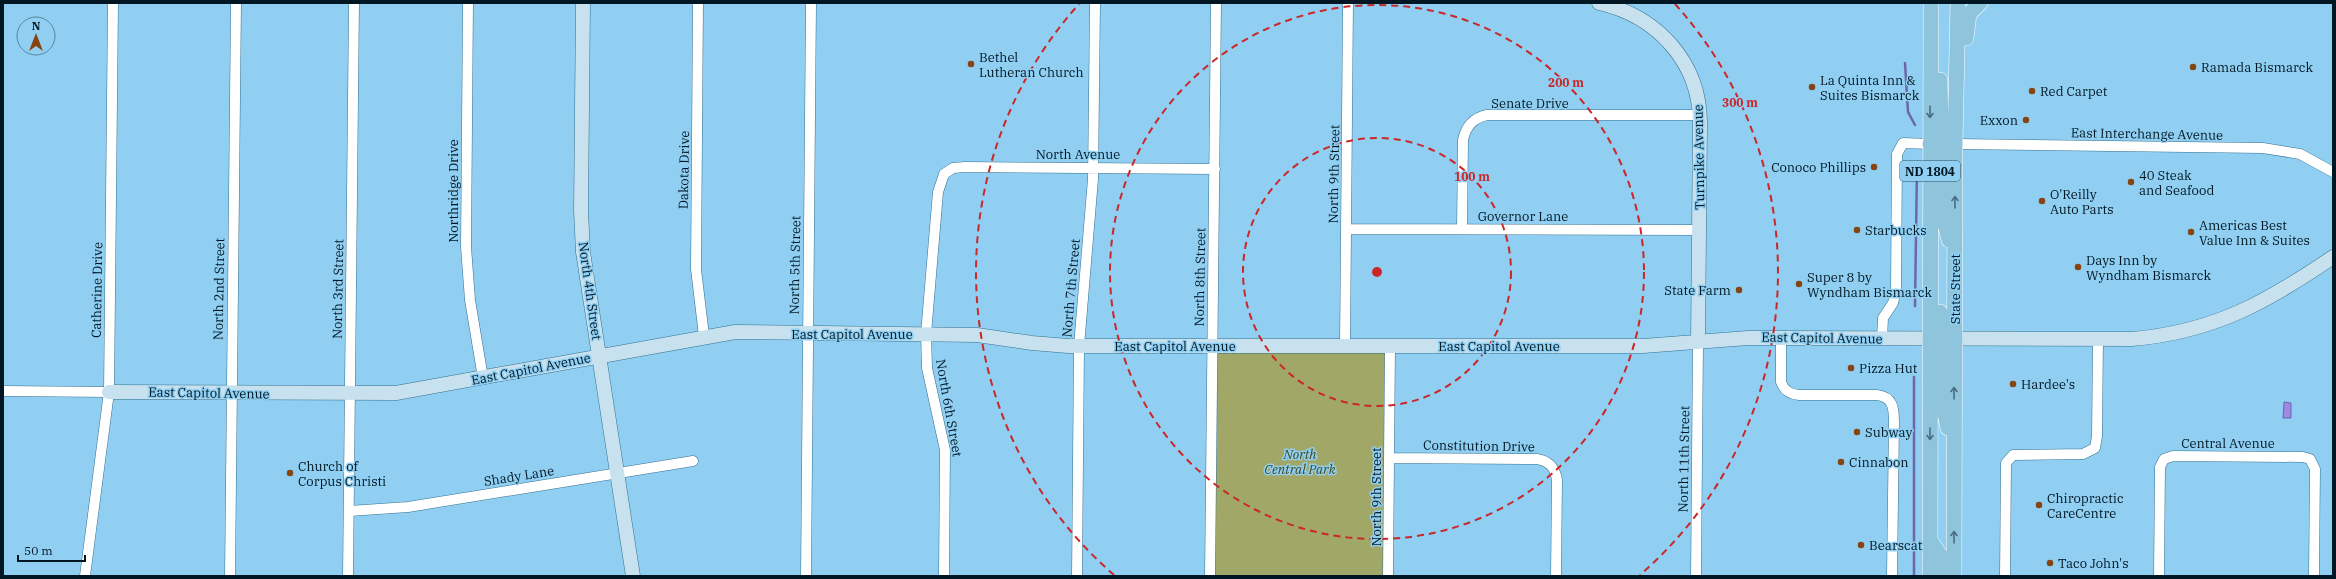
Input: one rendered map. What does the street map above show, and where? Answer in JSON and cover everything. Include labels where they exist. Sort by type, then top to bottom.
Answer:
[{"type":"main road","name":"State Street","points":[[1931,3],[1930,204],[1954,458],[1954,576]]},
{"type":"main road","name":"State Street","points":[[1930,576],[1930,541],[1942,339],[1955,260],[1955,128],[1958,3]]},
{"type":"main road","points":[[1955,128],[1964,94],[1967,22],[1969,14],[1980,3]]},
{"type":"main road","points":[[1930,59],[1940,78],[1941,134],[1948,143],[1955,144]]},
{"type":"main road","points":[[1930,144],[1937,144],[1942,150],[1944,220],[1955,260]]},
{"type":"main road","points":[[1930,541],[1940,555],[1941,576]]},
{"type":"street","name":"Catherine Drive","points":[[85,576],[109,392],[113,3]]},
{"type":"street","name":"North 2nd Street","points":[[230,576],[236,3]]},
{"type":"street","name":"North 3rd Street","points":[[348,576],[354,3]]},
{"type":"street","name":"Northridge Drive","points":[[468,3],[466,253],[473,321],[483,378]]},
{"type":"street","name":"North 4th Street","points":[[583,3],[582,231],[598,357],[633,576]]},
{"type":"street","name":"Dakota Drive","points":[[698,3],[696,269],[697,296],[704,336]]},
{"type":"street","name":"North 5th Street","points":[[806,576],[811,3]]},
{"type":"street","name":"North 7th Street","points":[[1077,576],[1079,346],[1093,167],[1095,3]]},
{"type":"street","name":"North 8th Street","points":[[1210,576],[1216,3]]},
{"type":"street","name":"North 9th Street","points":[[1345,346],[1348,3]]},
{"type":"street","name":"Turnpike Avenue","points":[[1599,3],[1619,8],[1647,23],[1674,47],[1691,77],[1700,115],[1698,342]]},
{"type":"street","name":"Senate Drive","points":[[1462,229],[1463,140],[1467,128],[1476,119],[1487,115],[1700,115]]},
{"type":"street","points":[[1882,339],[1883,318],[1892,303],[1896,290],[1897,154],[1903,143],[1930,144]]},
{"type":"street","name":"East Interchange Avenue","points":[[1955,144],[2263,148],[2300,154],[2333,172]]},
{"type":"street","name":"North Avenue","points":[[944,174],[959,167],[1215,169]]},
{"type":"street","name":"North 6th Street","points":[[944,174],[938,192],[926,334],[927,368],[945,450],[944,576]]},
{"type":"street","name":"Governor Lane","points":[[1346,229],[1699,230]]},
{"type":"street","name":"East Capitol Avenue","points":[[3,391],[350,394],[410,391],[704,336],[735,332],[977,335],[1044,345],[1079,346],[1642,346],[1736,338],[2098,340],[2157,336],[2187,330],[2228,318],[2278,293],[2333,257]]},
{"type":"street","points":[[1781,338],[1781,382],[1782,387],[1789,393],[1798,395],[1877,395],[1886,397],[1892,403],[1894,422],[1892,576]]},
{"type":"street","points":[[2005,576],[2006,467],[2009,458],[2018,454],[2083,454],[2092,451],[2097,444],[2098,340]]},
{"type":"street","name":"North 11th Street","points":[[1696,576],[1698,342]]},
{"type":"street","name":"North 9th Street","points":[[1388,576],[1390,346]]},
{"type":"street","name":"Central Avenue","points":[[2159,576],[2160,467],[2164,459],[2173,456],[2303,457],[2310,459],[2315,469],[2314,576]]},
{"type":"street","name":"Constitution Drive","points":[[1389,458],[1537,459],[1548,462],[1555,470],[1557,480],[1556,576]]},
{"type":"street","name":"Shady Lane","points":[[349,511],[408,507],[693,461]]},
{"type":"green space","name":"North Central Park","points":[[1212,346],[1390,346],[1388,576],[1210,576]]},
{"type":"shaded area","points":[[2284,402],[2291,403],[2291,418],[2283,418]]},
{"type":"waterway","points":[[1905,63],[1908,112],[1915,125]]},
{"type":"waterway","points":[[1915,306],[1917,165]]},
{"type":"waterway","points":[[1914,377],[1914,576]]},
{"type":"place","name":"Bethel Lutheran Church","points":[[971,64]]},
{"type":"place","name":"Ramada Bismarck","points":[[2193,67]]},
{"type":"place","name":"La Quinta Inn & Suites Bismarck","points":[[1812,87]]},
{"type":"place","name":"Red Carpet","points":[[2032,91]]},
{"type":"place","name":"Exxon","points":[[2026,120]]},
{"type":"place","name":"Conoco Phillips","points":[[1874,167]]},
{"type":"place","name":"40 Steak and Seafood","points":[[2131,182]]},
{"type":"place","name":"O'Reilly Auto Parts","points":[[2042,201]]},
{"type":"place","name":"Starbucks","points":[[1857,230]]},
{"type":"place","name":"Americas Best Value Inn & Suites","points":[[2191,232]]},
{"type":"place","name":"Days Inn by Wyndham Bismarck","points":[[2078,267]]},
{"type":"place","name":"Super 8 by Wyndham Bismarck","points":[[1799,284]]},
{"type":"place","name":"State Farm","points":[[1739,290]]},
{"type":"place","name":"Pizza Hut","points":[[1851,368]]},
{"type":"place","name":"Hardee's","points":[[2013,384]]},
{"type":"place","name":"Subway","points":[[1857,432]]},
{"type":"place","name":"Cinnabon","points":[[1841,462]]},
{"type":"place","name":"Church of Corpus Christi","points":[[290,473]]},
{"type":"place","name":"Chiropractic CareCentre","points":[[2039,505]]},
{"type":"place","name":"Bearscat","points":[[1861,545]]},
{"type":"place","name":"Taco John's","points":[[2050,563]]}]
